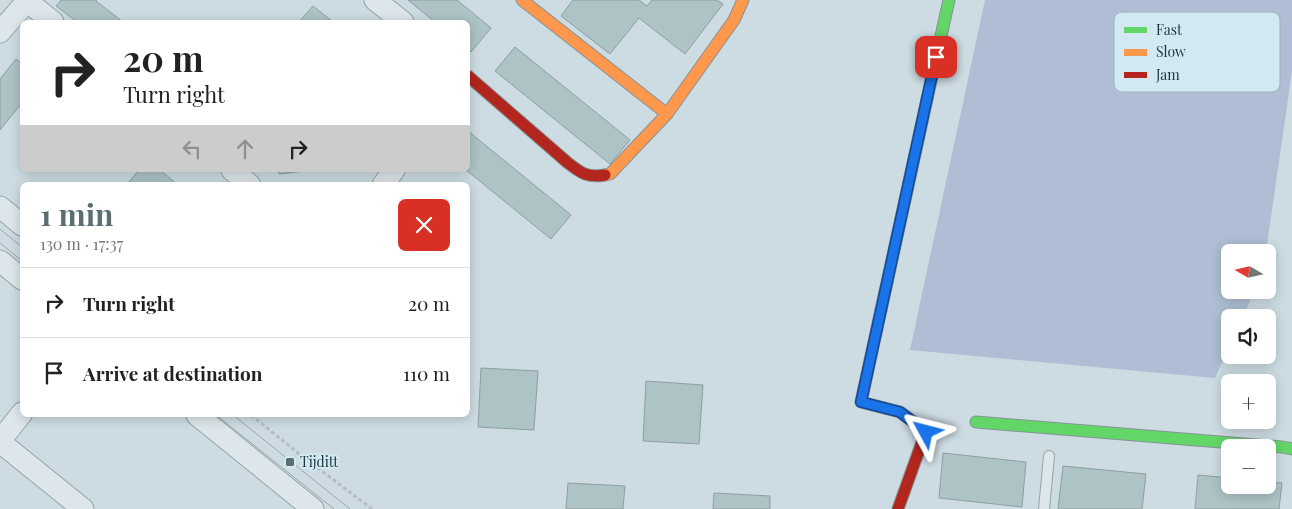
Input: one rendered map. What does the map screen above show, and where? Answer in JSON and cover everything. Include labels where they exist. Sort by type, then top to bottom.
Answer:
[{"type":"street","points":[[375,0],[400,20]]},
{"type":"street","points":[[522,0],[667,114]]},
{"type":"street","points":[[470,78],[583,174],[598,176],[610,174],[667,114],[734,20],[743,0]]},
{"type":"street","points":[[898,509],[926,432],[900,412],[861,402],[949,0]]},
{"type":"street","points":[[0,32],[27,1],[50,20]]},
{"type":"street","points":[[234,172],[246,182]]},
{"type":"street","points":[[0,207],[20,223]]},
{"type":"street","points":[[0,261],[20,277]]},
{"type":"street","points":[[20,416],[0,442],[83,509]]},
{"type":"street","points":[[199,417],[313,509]]},
{"type":"street","points":[[976,422],[1292,449]]},
{"type":"lane","points":[[1044,509],[1049,456]]},
{"type":"path","points":[[253,417],[372,509]]},
{"type":"shaded area","points":[[985,0],[1292,0],[1292,71],[1267,244],[1221,244],[1221,299],[1251,299],[1247,309],[1221,309],[1221,364],[1215,378],[910,350]]},
{"type":"building","points":[[61,0],[97,0],[120,20],[74,20],[56,6]]},
{"type":"building","points":[[408,0],[457,0],[491,28],[471,52],[470,20],[433,20]]},
{"type":"building","points":[[573,0],[639,0],[647,6],[652,0],[717,0],[723,4],[685,54],[639,18],[610,54],[561,16]]},
{"type":"building","points":[[313,6],[330,20],[301,20]]},
{"type":"building","points":[[515,47],[630,140],[610,164],[495,71]]},
{"type":"building","points":[[16,59],[20,62],[20,105],[0,130],[0,79]]},
{"type":"building","points":[[470,133],[571,215],[551,239],[468,172],[470,172]]},
{"type":"building","points":[[137,172],[162,172],[174,182],[129,182]]},
{"type":"building","points":[[279,172],[296,172],[279,174]]},
{"type":"building","points":[[481,368],[538,371],[534,430],[478,427]]},
{"type":"building","points":[[646,381],[703,385],[699,444],[643,441]]},
{"type":"building","points":[[943,453],[1026,462],[1022,507],[939,498]]},
{"type":"building","points":[[1063,466],[1146,474],[1142,509],[1058,509]]},
{"type":"building","points":[[1198,475],[1221,477],[1221,494],[1276,494],[1276,483],[1282,483],[1279,509],[1195,509]]},
{"type":"building","points":[[568,483],[625,486],[623,509],[566,509]]},
{"type":"building","points":[[714,493],[770,496],[770,509],[713,509]]},
{"type":"tram line","points":[[0,229],[20,245]]},
{"type":"tram line","points":[[0,243],[20,259]]},
{"type":"tram line","points":[[219,417],[334,509]]},
{"type":"tram line","points":[[235,417],[350,509]]},
{"type":"traffic: fast","points":[[927,99],[949,0]]},
{"type":"traffic: fast","points":[[976,422],[1292,449]]},
{"type":"traffic: slow","points":[[522,0],[667,114]]},
{"type":"traffic: slow","points":[[605,175],[610,174],[667,114],[734,20],[743,0]]},
{"type":"traffic: slow","points":[[881,310],[927,99]]},
{"type":"traffic: jam","points":[[470,78],[577,170],[589,175],[605,175]]},
{"type":"traffic: jam","points":[[881,310],[861,402],[900,412],[926,431],[898,509]]},
{"type":"place","name":"Tijditt","points":[[290,462]]},
{"type":"route","points":[[926,432],[900,412],[861,402],[936,57]]}]
